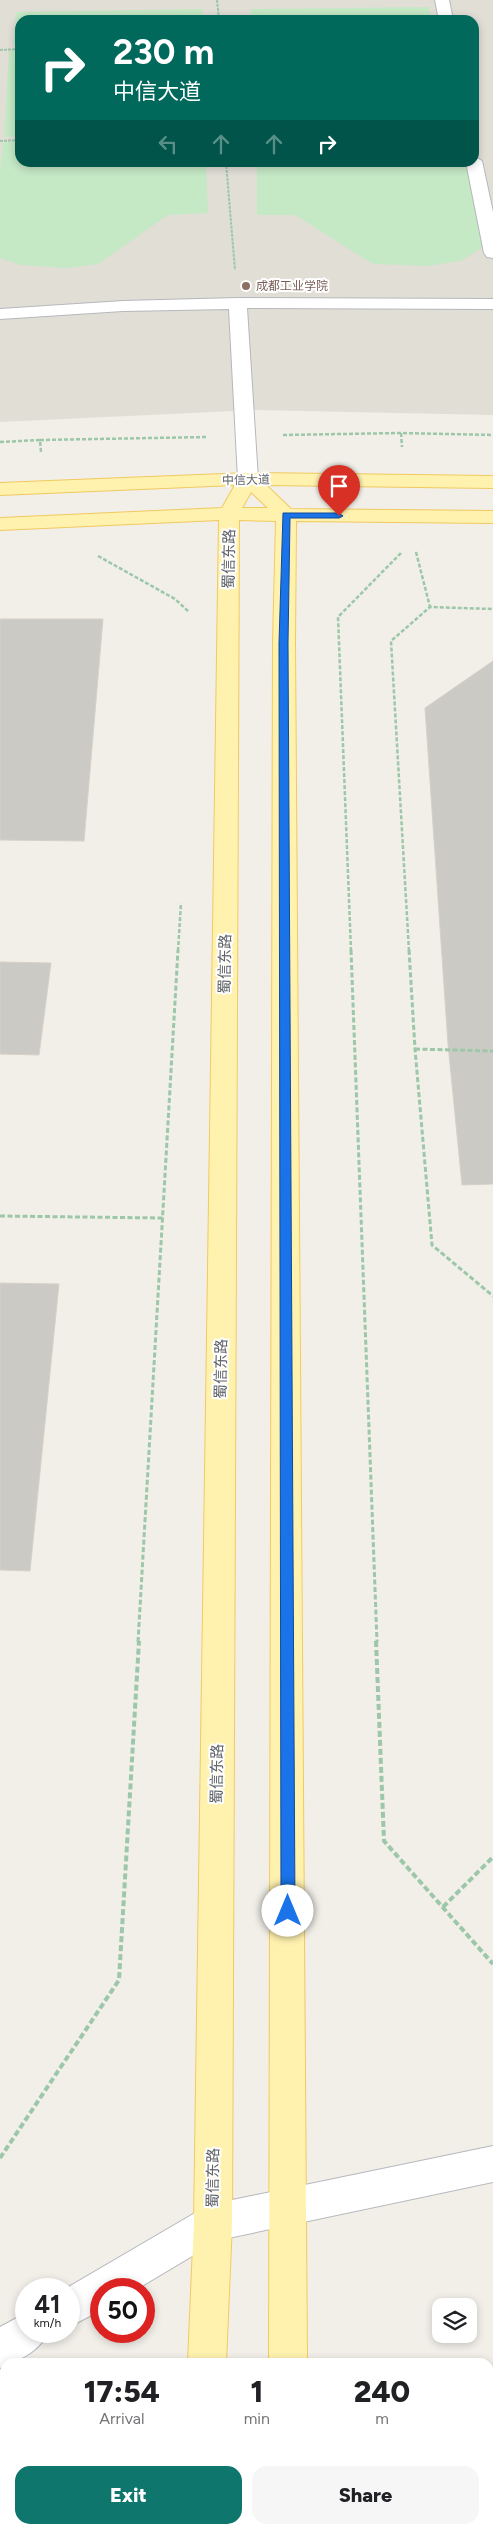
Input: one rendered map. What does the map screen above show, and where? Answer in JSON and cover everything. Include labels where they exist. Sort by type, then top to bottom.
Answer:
[{"type":"main road","name":"中信大道","points":[[0,489],[248,479],[493,482]]},
{"type":"main road","name":"蜀信东路","points":[[207,2358],[212,2223],[229,514],[248,479]]},
{"type":"main road","points":[[248,479],[286,515],[284,643],[288,2358]]},
{"type":"main road","points":[[0,524],[229,514],[493,517]]},
{"type":"street","points":[[442,0],[445,15]]},
{"type":"street","points":[[478,167],[486,181],[493,253]]},
{"type":"street","points":[[238,303],[248,479]]},
{"type":"street","points":[[0,314],[82,306],[238,303],[493,304]]},
{"type":"street","points":[[120,2278],[212,2223],[493,2164]]},
{"type":"street","points":[[0,2349],[15,2340]]},
{"type":"path","points":[[217,0],[218,15]]},
{"type":"path","points":[[0,50],[15,49]]},
{"type":"path","points":[[0,140],[15,140]]},
{"type":"path","points":[[226,167],[238,303]]},
{"type":"path","points":[[401,433],[493,435]]},
{"type":"path","points":[[406,547],[338,617],[384,1841],[493,1964]]},
{"type":"path","points":[[415,550],[430,607]]},
{"type":"path","points":[[96,554],[175,599],[192,615]]},
{"type":"path","points":[[493,609],[430,607],[391,641],[415,1049],[432,1245],[493,1296]]},
{"type":"path","points":[[0,2158],[118,1980],[182,899]]},
{"type":"path","points":[[415,1049],[493,1051]]},
{"type":"path","points":[[0,1216],[163,1218]]},
{"type":"path","points":[[443,1907],[493,1857]]},
{"type":"shaded area","name":"成都工业学院","points":[[0,0],[493,0],[493,415],[255,410],[0,422]]},
{"type":"green space","points":[[429,7],[430,15],[251,15],[250,9]]},
{"type":"green space","points":[[202,9],[202,15],[16,15],[16,12]]},
{"type":"green space","points":[[15,23],[15,44],[13,44]]},
{"type":"green space","points":[[9,51],[15,51],[15,136],[4,137]]},
{"type":"green space","points":[[3,142],[15,142],[15,167],[206,167],[208,213],[168,215],[98,264],[68,268],[20,265],[0,258],[0,170]]},
{"type":"green space","points":[[257,167],[469,167],[482,248],[461,261],[427,266],[373,264],[295,215],[257,215]]},
{"type":"building","points":[[0,619],[103,619],[84,841],[0,840]]},
{"type":"building","points":[[493,661],[493,1184],[462,1185],[448,1044],[425,708]]},
{"type":"building","points":[[0,962],[51,963],[39,1055],[0,1054]]},
{"type":"building","points":[[0,1283],[59,1284],[30,1571],[0,1570]]},
{"type":"place","name":"成都工业学院","points":[[246,286]]},
{"type":"route","points":[[288,1911],[284,643],[286,515],[339,516]]}]
